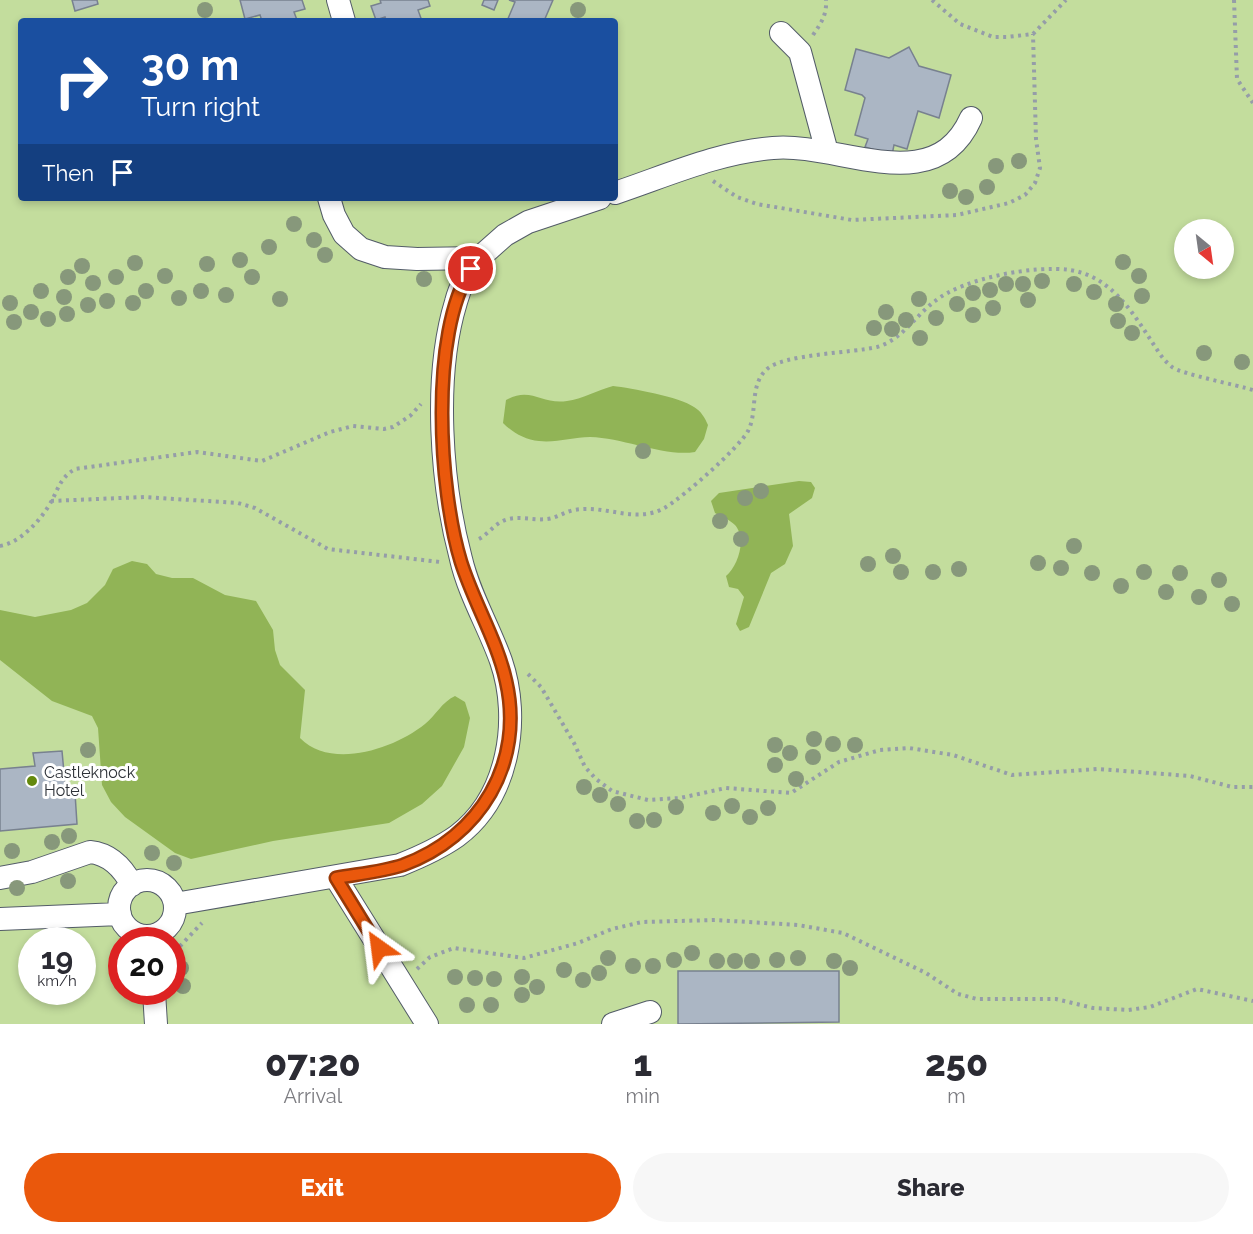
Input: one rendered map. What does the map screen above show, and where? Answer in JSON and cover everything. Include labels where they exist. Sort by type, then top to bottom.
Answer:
[{"type":"lane","points":[[338,0],[343,18]]},
{"type":"lane","points":[[781,33],[800,52],[827,152]]},
{"type":"lane","points":[[618,192],[752,151],[775,148],[827,152],[893,164],[920,162],[943,153],[957,142],[971,118]]},
{"type":"lane","points":[[330,201],[344,234],[362,249],[385,257],[479,258]]},
{"type":"lane","points":[[175,904],[400,866],[458,835],[474,818],[495,786],[508,748],[511,724],[510,699],[501,662],[465,572],[457,544],[445,476],[445,375],[456,302],[464,280],[479,258],[505,235],[528,222],[591,201]]},
{"type":"lane","points":[[0,878],[32,872],[90,852],[98,853],[114,862],[125,873],[132,885]]},
{"type":"lane","points":[[336,878],[427,1024]]},
{"type":"lane","points":[[128,927],[123,922],[120,914],[121,898],[132,885],[140,881],[158,883],[172,895],[175,912],[168,927]]},
{"type":"lane","points":[[0,919],[120,914]]},
{"type":"lane","points":[[155,1005],[156,1024]]},
{"type":"lane","points":[[613,1024],[650,1012]]},
{"type":"path","points":[[800,52],[823,21],[826,0]]},
{"type":"path","points":[[932,0],[960,24],[993,37],[1007,38],[1033,34],[1066,0]]},
{"type":"path","points":[[1234,0],[1237,79],[1253,103]]},
{"type":"path","points":[[457,544],[482,538],[501,521],[513,518],[544,520],[580,510],[635,515],[652,514],[659,511],[737,446],[748,430],[760,376],[768,368],[885,343],[895,339],[934,301],[956,288],[997,277],[1059,269],[1071,270],[1087,276],[1115,291],[1162,359],[1174,369],[1253,390]]},
{"type":"path","points":[[0,546],[17,539],[40,519],[58,483],[64,475],[75,469],[197,452],[262,461],[330,432],[353,426],[384,429],[393,427],[410,416],[445,375]]},
{"type":"path","points":[[51,501],[144,497],[238,503],[255,508],[328,549],[442,562],[465,572]]},
{"type":"path","points":[[526,672],[541,687],[571,737],[585,767],[596,779],[612,791],[648,800],[680,798],[726,788],[791,793],[839,762],[880,750],[909,748],[953,755],[1012,775],[1098,769],[1190,776],[1233,787],[1253,787]]},
{"type":"path","points":[[186,939],[191,932],[210,918]]},
{"type":"path","points":[[401,984],[430,957],[454,948],[524,958],[578,943],[612,929],[642,922],[715,920],[798,925],[843,933],[926,974],[951,991],[976,999],[1056,999],[1094,1008],[1128,1010],[1150,1007],[1197,989],[1253,1001]]},
{"type":"shaded area","points":[[0,0],[1253,0],[1253,1024],[0,1024]]},
{"type":"shaded area","points":[[613,386],[667,396],[694,407],[708,425],[704,439],[695,452],[670,452],[603,438],[534,440],[519,435],[503,423],[506,400],[515,396],[530,395],[558,402]]},
{"type":"shaded area","points":[[799,481],[811,482],[815,488],[812,498],[789,514],[793,546],[785,564],[771,573],[749,627],[740,631],[736,624],[744,597],[738,589],[729,587],[726,576],[734,566],[740,552],[739,531],[735,525],[715,513],[711,501],[719,493]]},
{"type":"shaded area","points":[[132,561],[147,564],[156,574],[172,578],[193,578],[225,595],[256,601],[273,630],[275,650],[280,665],[305,690],[300,738],[313,748],[328,753],[345,754],[380,748],[412,733],[425,724],[455,696],[465,702],[470,718],[464,747],[442,786],[422,804],[389,823],[273,841],[191,859],[175,853],[125,817],[111,802],[102,785],[98,728],[92,716],[52,701],[0,660],[0,610],[35,617],[71,610],[87,603],[105,585],[113,569]]},
{"type":"building","points":[[72,0],[97,0],[98,4],[75,11]]},
{"type":"building","points":[[240,0],[302,0],[305,9],[294,12],[296,18],[261,18],[260,15],[245,18]]},
{"type":"building","points":[[380,0],[428,0],[430,6],[418,10],[421,18],[375,18],[371,6],[381,3]]},
{"type":"building","points":[[484,0],[498,0],[494,10],[482,5]]},
{"type":"building","points":[[509,0],[553,0],[545,18],[508,18],[515,2]]},
{"type":"building","points":[[909,47],[919,66],[951,75],[939,118],[918,111],[907,149],[894,145],[892,155],[865,147],[868,139],[855,135],[865,98],[845,90],[856,49],[889,58]]},
{"type":"building","name":"Castleknock Hotel","points":[[62,751],[66,794],[75,793],[77,824],[0,831],[0,769],[35,766],[33,753]]},
{"type":"building","points":[[678,971],[839,971],[839,1022],[678,1024]]},
{"type":"place","name":"Castleknock Hotel","points":[[32,781]]},
{"type":"route","points":[[379,948],[336,878],[400,866],[458,835],[474,818],[495,786],[508,748],[511,724],[510,699],[506,680],[461,562],[445,476],[445,360],[456,302],[464,280],[471,269]]}]
